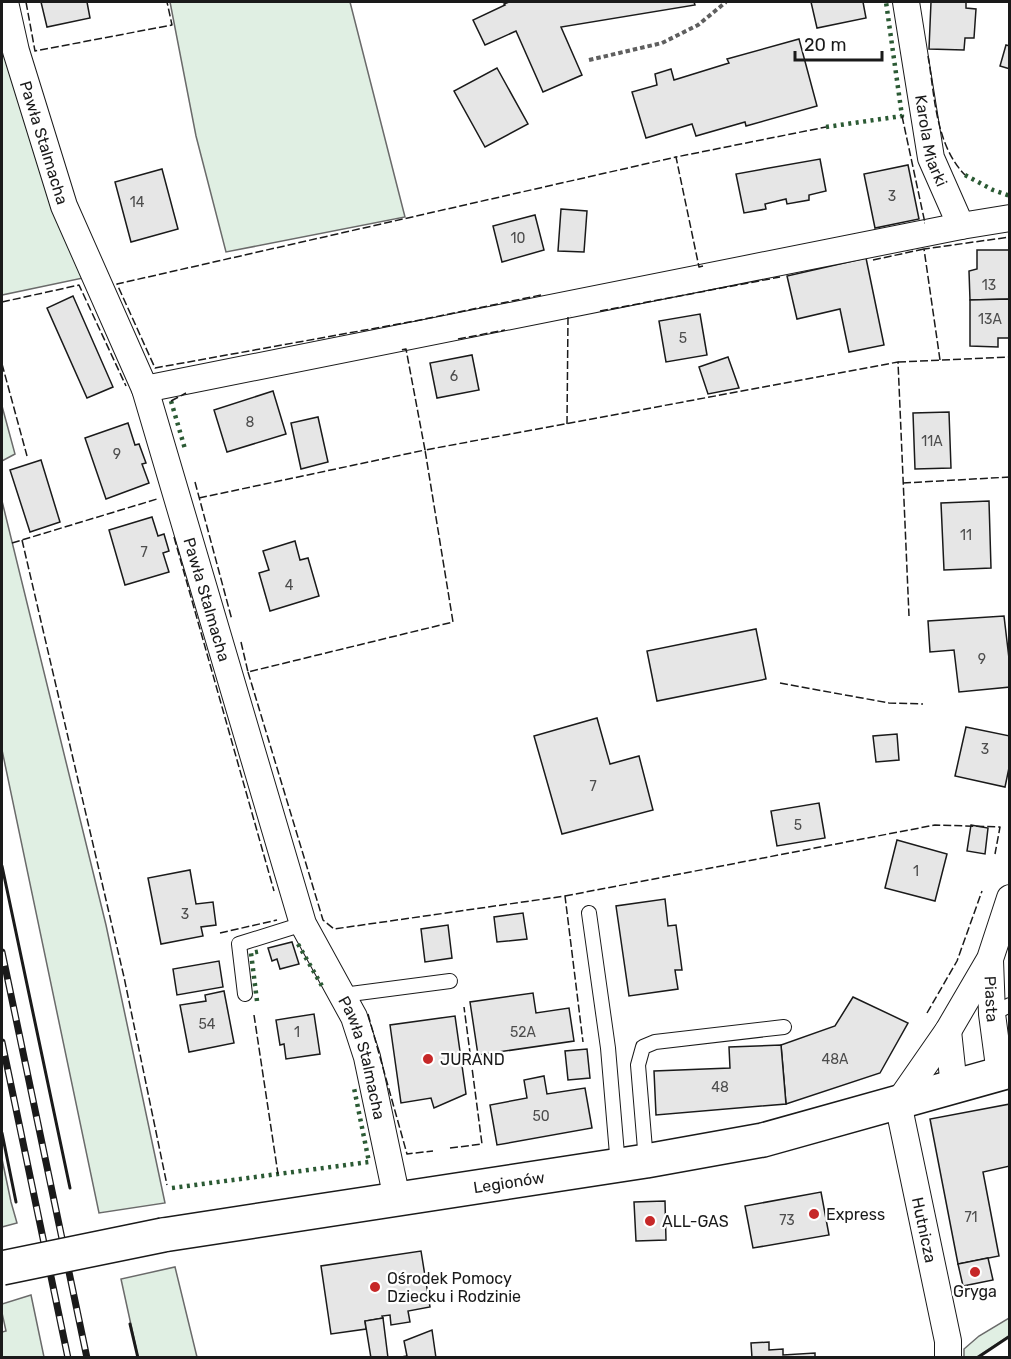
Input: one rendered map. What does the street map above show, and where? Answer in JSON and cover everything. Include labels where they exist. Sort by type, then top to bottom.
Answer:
[{"type":"street","name":"Pawła Stalmacha","points":[[5,2],[16,51],[64,206],[145,389],[303,924],[354,1017],[367,1057],[396,1199]]},
{"type":"street","name":"Karola Miarki","points":[[906,2],[931,158],[961,226]]},
{"type":"street","points":[[145,389],[1010,218]]},
{"type":"street","name":"Piasta","points":[[898,1103],[948,1031],[990,959],[1010,898]]},
{"type":"street","name":"Piasta","points":[[990,959],[1001,1010],[1005,1073]]},
{"type":"street","points":[[948,1031],[954,1087]]},
{"type":"street","name":"Legionów","points":[[2,1268],[163,1235],[632,1164],[763,1140],[1005,1073]]},
{"type":"street","name":"Hutnicza","points":[[898,1103],[948,1341],[948,1357]]},
{"type":"lane","points":[[589,913],[608,1048],[632,1164]]},
{"type":"lane","points":[[245,994],[239,944],[303,924]]},
{"type":"lane","points":[[343,995],[450,981]]},
{"type":"lane","points":[[632,1164],[638,1065],[643,1047],[655,1042],[784,1027]]},
{"type":"path","points":[[589,60],[662,43],[698,25],[726,2]]},
{"type":"green space","points":[[170,2],[350,2],[405,217],[226,252],[196,136]]},
{"type":"green space","points":[[8,52],[83,278],[2,295],[2,53]]},
{"type":"green space","points":[[2,406],[15,454],[2,461]]},
{"type":"green space","points":[[2,501],[106,925],[165,1203],[99,1213],[2,750]]},
{"type":"green space","points":[[2,1159],[17,1223],[2,1227]]},
{"type":"green space","points":[[175,1267],[197,1357],[138,1357],[121,1279]]},
{"type":"green space","points":[[31,1295],[44,1357],[2,1357],[2,1332],[6,1331],[2,1304]]},
{"type":"green space","points":[[1009,1318],[1009,1336],[977,1357],[964,1357],[964,1349],[979,1336]]},
{"type":"building","points":[[41,2],[87,2],[90,18],[47,27]]},
{"type":"building","points":[[509,2],[694,2],[695,5],[561,27],[582,75],[543,92],[516,31],[485,45],[473,20]]},
{"type":"building","points":[[811,2],[863,2],[866,18],[817,28]]},
{"type":"building","points":[[931,2],[966,2],[966,8],[976,9],[974,38],[965,38],[964,50],[929,49]]},
{"type":"building","points":[[799,39],[817,106],[746,126],[745,122],[696,136],[692,124],[646,138],[632,92],[657,85],[655,74],[671,69],[674,80],[729,63],[727,59]]},
{"type":"building","points":[[1006,45],[1010,46],[1010,69],[1000,66]]},
{"type":"building","points":[[497,68],[528,124],[485,147],[454,91]]},
{"type":"building","points":[[820,159],[826,191],[809,195],[809,200],[787,204],[786,199],[765,204],[766,209],[744,213],[736,174]]},
{"type":"building","points":[[908,165],[919,219],[875,228],[864,174]]},
{"type":"building","points":[[162,169],[178,229],[131,242],[115,182]]},
{"type":"building","points":[[561,209],[587,211],[584,252],[558,251]]},
{"type":"building","points":[[535,215],[544,250],[502,262],[493,226]]},
{"type":"building","points":[[977,250],[1010,250],[1010,299],[970,300],[969,271],[977,269]]},
{"type":"building","points":[[866,258],[884,345],[849,352],[840,309],[797,319],[787,276]]},
{"type":"building","points":[[73,296],[113,387],[87,398],[47,308]]},
{"type":"building","points":[[1010,299],[1010,338],[998,338],[998,347],[970,346],[970,300]]},
{"type":"building","points":[[700,314],[707,355],[666,362],[659,321]]},
{"type":"building","points":[[472,355],[479,390],[437,398],[430,363]]},
{"type":"building","points":[[728,357],[739,388],[708,394],[699,367]]},
{"type":"building","points":[[273,391],[286,434],[227,452],[214,410]]},
{"type":"building","points":[[949,412],[951,468],[915,469],[913,413]]},
{"type":"building","points":[[318,417],[328,462],[301,469],[291,423]]},
{"type":"building","points":[[128,423],[135,445],[139,444],[146,463],[142,464],[149,483],[106,499],[85,438]]},
{"type":"building","points":[[41,460],[60,522],[30,532],[10,470]]},
{"type":"building","points":[[989,501],[991,568],[944,570],[941,503]]},
{"type":"building","points":[[152,517],[158,536],[164,534],[169,551],[163,553],[169,572],[125,585],[109,530]]},
{"type":"building","points":[[295,541],[300,560],[308,558],[319,596],[270,611],[259,573],[269,570],[263,551]]},
{"type":"building","points":[[1004,616],[1010,687],[959,692],[954,650],[930,652],[928,621]]},
{"type":"building","points":[[756,629],[766,679],[657,701],[647,651]]},
{"type":"building","points":[[597,718],[610,764],[639,756],[653,810],[562,834],[534,736]]},
{"type":"building","points":[[966,727],[1010,736],[1010,763],[1005,787],[955,776]]},
{"type":"building","points":[[897,734],[899,760],[876,762],[873,736]]},
{"type":"building","points":[[819,803],[825,838],[777,846],[771,811]]},
{"type":"building","points":[[971,825],[988,828],[985,854],[967,851]]},
{"type":"building","points":[[897,840],[947,854],[935,901],[885,888]]},
{"type":"building","points":[[190,870],[196,904],[213,902],[216,925],[201,927],[203,936],[161,944],[148,878]]},
{"type":"building","points":[[665,899],[668,926],[676,925],[682,970],[675,970],[678,989],[629,996],[616,906]]},
{"type":"building","points":[[523,913],[527,939],[497,942],[494,917]]},
{"type":"building","points":[[448,925],[452,958],[425,962],[421,929]]},
{"type":"building","points":[[292,942],[299,964],[280,969],[277,959],[272,961],[268,948]]},
{"type":"building","points":[[219,961],[223,987],[177,995],[173,969]]},
{"type":"building","points":[[224,991],[234,1043],[189,1052],[180,1005],[206,1001],[205,995]]},
{"type":"building","points":[[533,993],[536,1013],[569,1008],[574,1041],[478,1055],[470,1002]]},
{"type":"building","points":[[853,997],[908,1023],[880,1073],[786,1104],[781,1045],[835,1026]]},
{"type":"building","points":[[314,1014],[320,1054],[286,1059],[284,1044],[280,1045],[276,1020]]},
{"type":"building","name":"JURAND","points":[[455,1016],[466,1094],[434,1108],[431,1098],[401,1103],[390,1025]]},
{"type":"building","points":[[781,1045],[786,1104],[656,1115],[654,1071],[730,1068],[729,1047]]},
{"type":"building","points":[[587,1049],[590,1078],[568,1080],[565,1051]]},
{"type":"building","points":[[544,1076],[547,1094],[585,1088],[592,1128],[497,1145],[490,1105],[527,1098],[524,1080]]},
{"type":"building","points":[[1010,1104],[1010,1166],[983,1172],[999,1256],[958,1264],[930,1119]]},
{"type":"building","points":[[821,1192],[829,1235],[753,1248],[745,1206]]},
{"type":"building","name":"ALL-GAS","points":[[665,1201],[666,1240],[636,1241],[634,1202]]},
{"type":"building","name":"Ośrodek Pomocy Dziecku i Rodzinie","points":[[421,1251],[430,1307],[408,1311],[410,1322],[391,1325],[390,1315],[382,1316],[383,1318],[365,1321],[366,1329],[331,1334],[321,1266]]},
{"type":"building","name":"Gryga","points":[[988,1258],[993,1280],[963,1286],[958,1264]]},
{"type":"building","points":[[383,1318],[388,1358],[371,1358],[365,1321]]},
{"type":"building","points":[[432,1330],[436,1358],[395,1358],[407,1356],[404,1341]]},
{"type":"building","points":[[769,1342],[769,1350],[783,1349],[783,1355],[815,1353],[815,1358],[752,1358],[751,1343]]},
{"type":"railway","points":[[2,952],[87,1358]]},
{"type":"railway","points":[[2,1042],[68,1358]]},
{"type":"hedge","points":[[826,127],[902,116],[886,2]]},
{"type":"hedge","points":[[965,175],[1010,196]]},
{"type":"hedge","points":[[171,401],[185,449]]},
{"type":"hedge","points":[[298,944],[322,986]]},
{"type":"hedge","points":[[257,1001],[251,953],[261,951]]},
{"type":"hedge","points":[[172,1188],[369,1162],[354,1088]]},
{"type":"fence","points":[[26,2],[35,51],[172,25],[167,2]]},
{"type":"fence","points":[[928,56],[942,134],[955,163],[965,175]]},
{"type":"fence","points":[[902,116],[924,223]]},
{"type":"fence","points":[[703,266],[699,267],[676,157],[826,127]]},
{"type":"fence","points":[[541,295],[415,321],[155,368],[117,284],[676,157]]},
{"type":"fence","points":[[940,360],[924,249],[1010,237]]},
{"type":"fence","points":[[873,260],[924,249]]},
{"type":"fence","points":[[600,311],[780,277]]},
{"type":"fence","points":[[2,302],[79,285],[126,386]]},
{"type":"fence","points":[[567,424],[568,317],[571,316]]},
{"type":"fence","points":[[458,339],[505,330]]},
{"type":"fence","points":[[199,498],[425,450],[406,349],[401,350]]},
{"type":"fence","points":[[898,362],[1010,357]]},
{"type":"fence","points":[[241,642],[248,672],[453,622],[425,450],[898,362],[909,616]]},
{"type":"fence","points":[[2,364],[27,456]]},
{"type":"fence","points":[[171,401],[186,393]]},
{"type":"fence","points":[[903,483],[1010,477]]},
{"type":"fence","points":[[195,482],[232,620]]},
{"type":"fence","points":[[12,543],[157,499]]},
{"type":"fence","points":[[174,537],[274,891]]},
{"type":"fence","points":[[22,540],[124,977],[167,1185]]},
{"type":"fence","points":[[248,672],[323,920],[334,929],[565,896],[583,1042]]},
{"type":"fence","points":[[780,683],[889,703],[923,704]]},
{"type":"fence","points":[[565,896],[935,825],[1000,827],[995,854]]},
{"type":"fence","points":[[927,1013],[957,961],[982,891]]},
{"type":"fence","points":[[220,933],[277,920]]},
{"type":"fence","points":[[450,1148],[482,1144],[464,1007]]},
{"type":"fence","points":[[368,1014],[407,1154],[433,1151]]},
{"type":"fence","points":[[254,1015],[278,1174]]},
{"type":"wall","points":[[2,866],[70,1188]]},
{"type":"wall","points":[[2,1133],[16,1202]]},
{"type":"wall","points":[[130,1324],[138,1358]]},
{"type":"wall","points":[[977,1358],[1010,1336]]},
{"type":"place","name":"JURAND","points":[[428,1059]]},
{"type":"place","name":"Express","points":[[814,1214]]},
{"type":"place","name":"ALL-GAS","points":[[650,1221]]},
{"type":"place","name":"Gryga","points":[[975,1272]]},
{"type":"place","name":"Ośrodek Pomocy Dziecku i Rodzinie","points":[[375,1287]]}]
